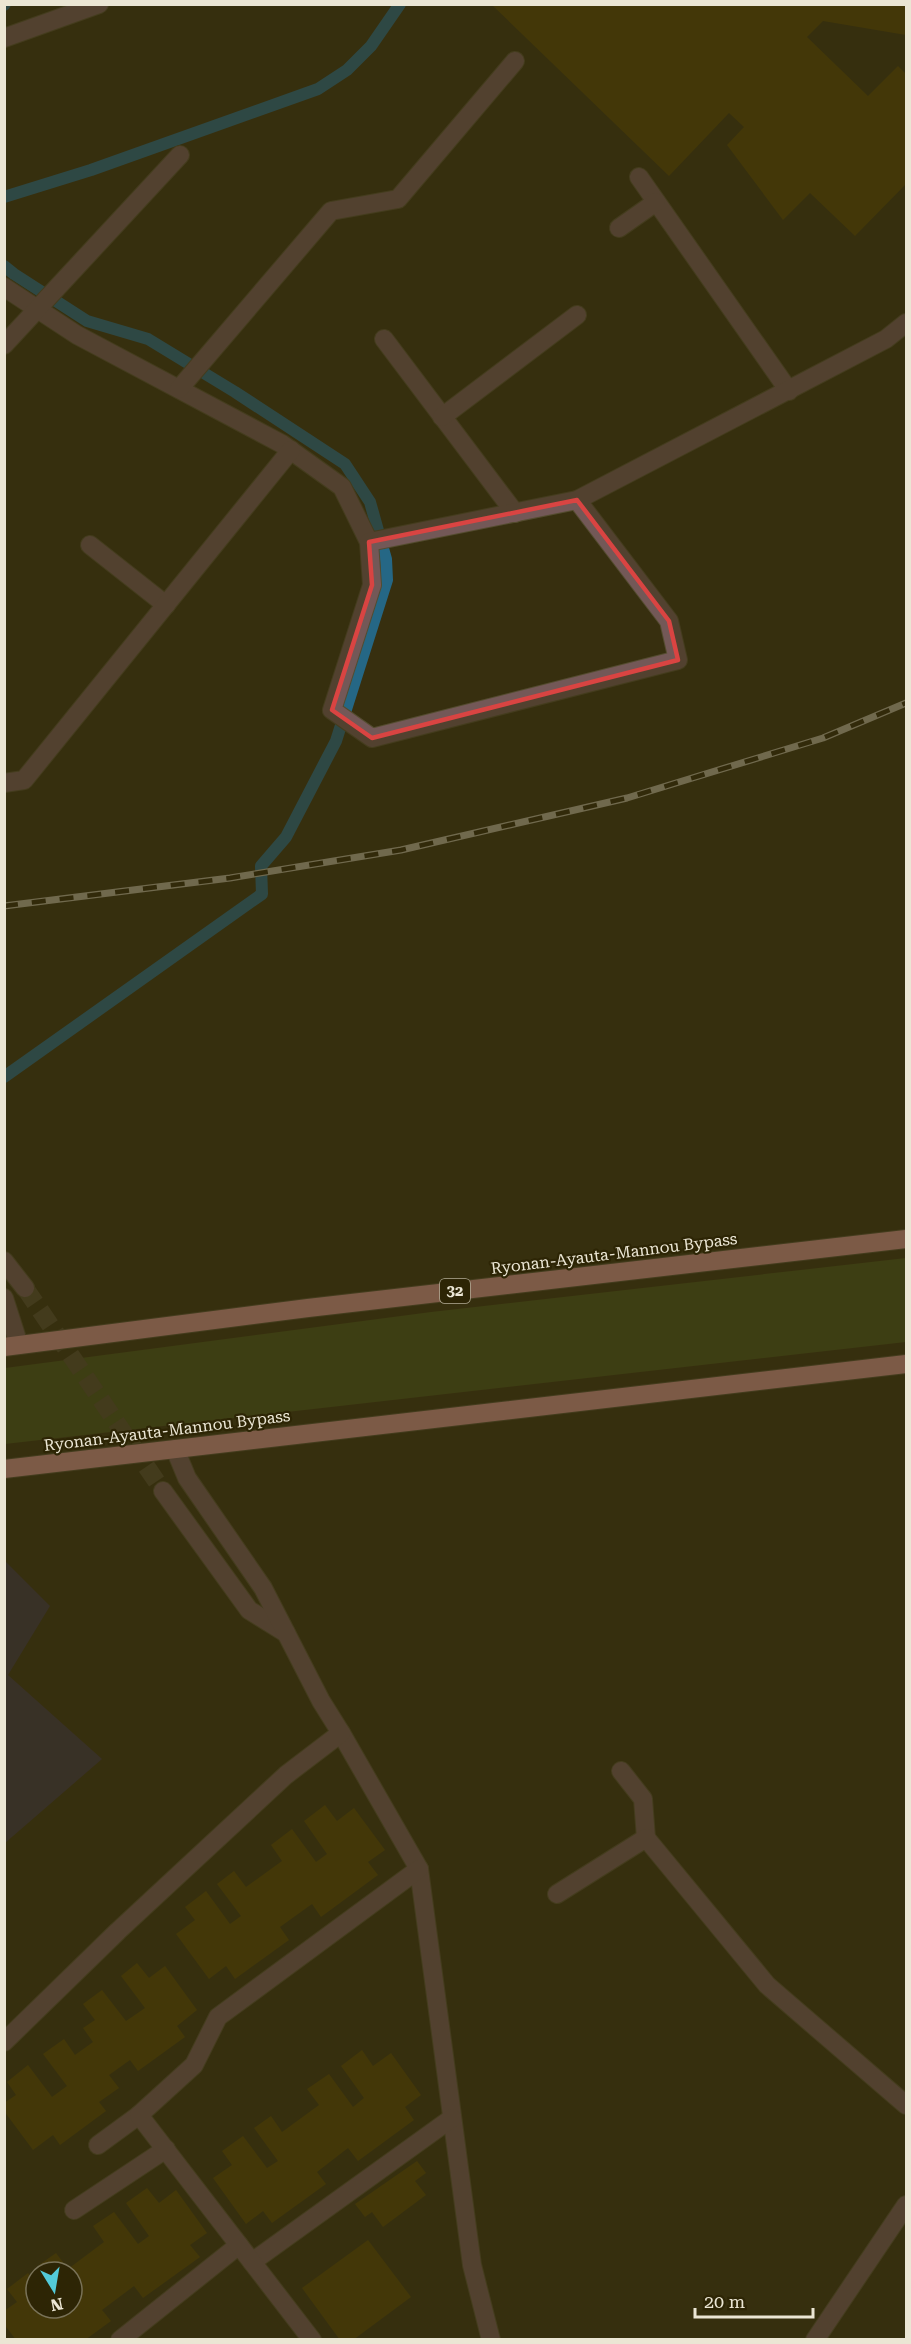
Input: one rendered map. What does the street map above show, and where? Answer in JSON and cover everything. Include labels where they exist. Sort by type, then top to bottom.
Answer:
[{"type":"highway","name":"Ryonan-Ayauta-Mannou Bypass","points":[[12,1346],[320,1307],[906,1239]]},
{"type":"highway","name":"Ryonan-Ayauta-Mannou Bypass","points":[[4,1469],[906,1364]]},
{"type":"street","points":[[4,38],[99,4]]},
{"type":"street","points":[[179,389],[331,211],[398,199],[515,61]]},
{"type":"street","points":[[4,345],[180,155]]},
{"type":"street","points":[[639,177],[789,391]]},
{"type":"street","points":[[619,228],[656,202]]},
{"type":"street","points":[[4,287],[44,301],[78,335],[291,450],[342,487],[378,541],[372,585],[332,710],[372,738],[678,660],[669,621],[577,500]]},
{"type":"street","points":[[442,417],[577,315]]},
{"type":"street","points":[[378,541],[577,500],[886,339],[906,323]]},
{"type":"street","points":[[384,339],[515,513]]},
{"type":"street","points":[[4,783],[24,780],[291,450]]},
{"type":"street","points":[[90,545],[166,605]]},
{"type":"street","points":[[4,1261],[24,1288]]},
{"type":"street","points":[[4,1298],[12,1346]]},
{"type":"street","points":[[175,1449],[187,1478],[263,1588],[341,1733],[419,1869],[472,2265],[491,2340]]},
{"type":"street","points":[[163,1491],[249,1610],[286,1633]]},
{"type":"street","points":[[4,2042],[118,1931],[286,1775],[341,1733]]},
{"type":"street","points":[[621,1771],[643,1799],[646,1838],[767,1985],[906,2105]]},
{"type":"street","points":[[557,1894],[646,1838]]},
{"type":"street","points":[[98,2145],[139,2115],[194,2065],[218,2017],[419,1869]]},
{"type":"street","points":[[139,2115],[312,2340]]},
{"type":"street","points":[[252,2262],[452,2118]]},
{"type":"street","points":[[75,2210],[166,2149]]},
{"type":"street","points":[[815,2340],[906,2205]]},
{"type":"street","points":[[120,2340],[239,2245]]},
{"type":"highlighted area","points":[[577,500],[669,621],[678,660],[372,738],[332,710],[372,585],[369,542]]},
{"type":"shaded area","points":[[5,1561],[50,1606],[8,1675],[102,1759],[5,1843]]},
{"type":"green space","points":[[906,1258],[906,1342],[5,1444],[5,1368],[431,1312]]},
{"type":"building","points":[[491,4],[906,4],[906,35],[823,21],[807,37],[868,96],[898,66],[906,74],[906,184],[855,236],[810,193],[783,220],[727,145],[744,127],[729,113],[669,176]]},
{"type":"building","points":[[325,1805],[337,1821],[354,1808],[385,1850],[368,1862],[378,1875],[321,1917],[312,1904],[280,1927],[289,1940],[235,1979],[226,1966],[209,1979],[176,1934],[195,1920],[185,1907],[206,1891],[230,1924],[241,1916],[217,1884],[234,1871],[246,1887],[282,1861],[271,1845],[292,1829],[316,1862],[327,1854],[304,1821]]},
{"type":"building","points":[[137,1963],[149,1978],[165,1966],[197,2010],[177,2026],[185,2037],[138,2071],[130,2060],[109,2075],[119,2088],[99,2102],[106,2111],[60,2145],[53,2135],[33,2150],[4,2111],[4,2103],[16,2095],[7,2082],[28,2065],[52,2097],[67,2086],[43,2054],[64,2039],[75,2055],[93,2042],[83,2028],[95,2020],[83,2004],[102,1990],[126,2021],[145,2008],[121,1976]]},
{"type":"building","points":[[362,2050],[373,2066],[391,2053],[421,2095],[405,2107],[414,2120],[358,2161],[348,2148],[317,2172],[326,2184],[272,2223],[263,2211],[246,2224],[213,2178],[232,2165],[222,2151],[243,2136],[267,2168],[278,2161],[254,2128],[271,2116],[282,2132],[319,2105],[307,2089],[329,2074],[353,2107],[364,2098],[341,2066]]},
{"type":"building","points":[[417,2161],[426,2173],[415,2181],[426,2195],[383,2227],[372,2212],[365,2217],[355,2204]]},
{"type":"building","points":[[147,2188],[159,2203],[176,2190],[207,2233],[190,2245],[200,2257],[143,2298],[134,2286],[102,2310],[111,2321],[85,2340],[16,2340],[4,2324],[4,2311],[17,2302],[7,2289],[24,2276],[24,2320],[84,2320],[84,2260],[80,2260],[104,2242],[93,2226],[114,2212],[138,2244],[149,2236],[126,2203]]},
{"type":"building","points":[[368,2240],[411,2297],[353,2340],[340,2340],[302,2288]]},
{"type":"building","points":[[56,2253],[61,2260],[46,2260]]},
{"type":"waterway","points":[[4,197],[91,170],[318,89],[347,70],[371,46],[400,4]]},
{"type":"waterway","points":[[4,266],[87,321],[148,339],[235,392],[345,464],[370,502],[386,559],[387,580],[336,741],[286,837],[261,866],[262,894],[4,1077]]},
{"type":"tunnel","points":[[25,1288],[163,1491]]},
{"type":"railway","points":[[4,906],[230,878],[401,850],[627,798],[823,738],[906,703]]}]
